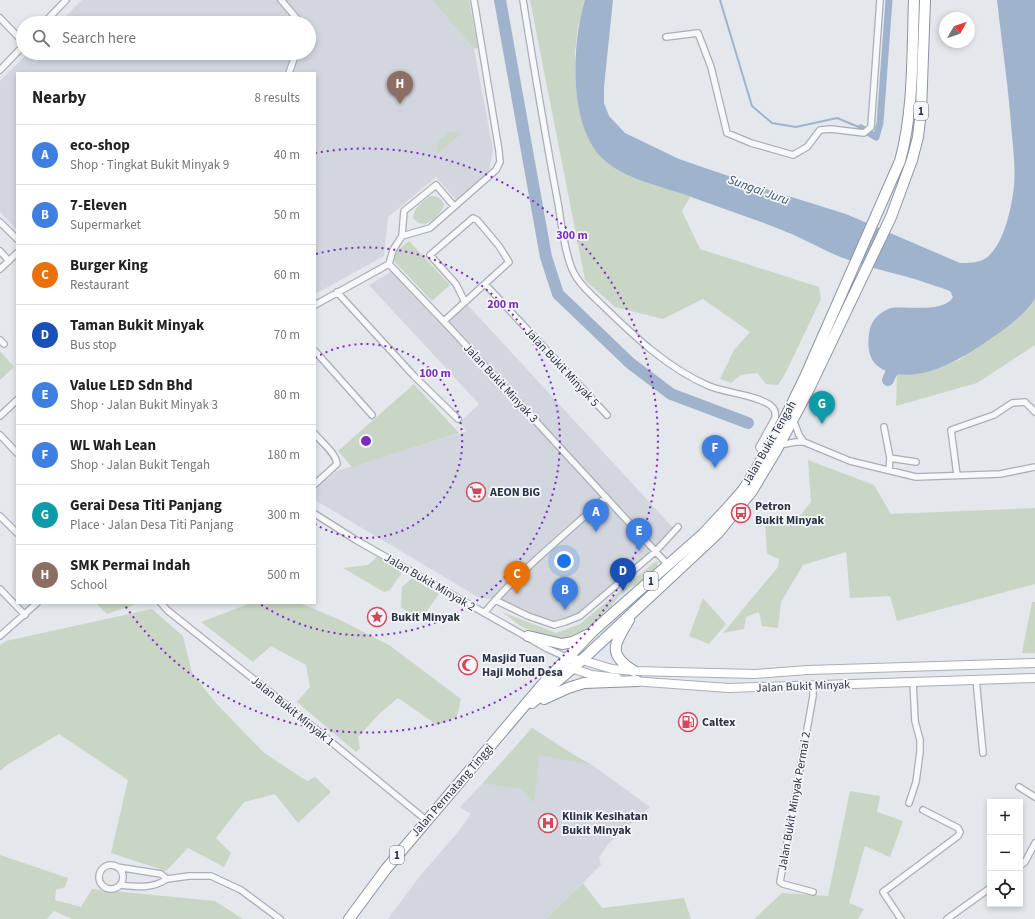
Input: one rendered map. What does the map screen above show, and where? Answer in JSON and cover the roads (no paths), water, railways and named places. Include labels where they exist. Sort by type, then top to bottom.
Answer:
[{"type":"highway","name":"Jalan Bukit Tengah","points":[[512,720],[542,685],[568,664],[594,631],[669,566],[703,534],[730,505],[750,479],[785,418],[805,377],[900,161],[907,136],[910,107],[914,0]]},
{"type":"highway","name":"Jalan Bukit Tengah","points":[[568,664],[582,660],[718,533],[752,491],[808,392],[862,275],[891,217],[912,160],[918,137],[921,104],[925,0]]},
{"type":"highway","points":[[634,671],[619,660],[616,651],[616,642],[635,610]]},
{"type":"highway","points":[[528,636],[562,644],[573,642],[594,631]]},
{"type":"highway","points":[[512,720],[543,700],[576,685],[584,683],[637,682]]},
{"type":"highway","name":"Jalan Permatang Tinggi","points":[[351,918],[386,869],[512,720]]},
{"type":"main road","name":"Jalan Bukit Minyak","points":[[582,660],[612,668],[634,671],[755,674],[808,670],[1035,663]]},
{"type":"main road","name":"Jalan Bukit Minyak","points":[[568,664],[592,675],[637,682],[729,688],[1035,678]]},
{"type":"main road","points":[[975,665],[972,669],[973,675],[976,679]]},
{"type":"main road","points":[[956,666],[962,672],[962,677],[959,680]]},
{"type":"street","points":[[281,0],[295,16]]},
{"type":"street","points":[[402,236],[430,228],[496,170],[500,162],[474,0]]},
{"type":"street","points":[[523,0],[554,184],[566,249],[573,272],[583,286],[637,340],[654,353],[689,376],[711,386],[754,398],[769,404],[774,409],[776,414],[759,447],[762,452],[765,453]]},
{"type":"street","points":[[666,37],[698,33],[711,67],[727,133],[751,144],[793,155],[808,147],[820,130],[831,129],[866,131],[872,123],[880,0]]},
{"type":"street","points":[[50,16],[63,1]]},
{"type":"street","points":[[0,18],[16,35]]},
{"type":"street","points":[[0,70],[16,53]]},
{"type":"street","points":[[288,72],[293,60]]},
{"type":"street","points":[[316,304],[388,264],[393,250],[402,236],[404,211],[436,184],[454,206]]},
{"type":"street","points":[[444,321],[509,262],[499,246],[477,220],[473,218],[430,255],[456,284],[464,302]]},
{"type":"street","points":[[0,222],[16,238]]},
{"type":"street","points":[[0,251],[9,260]]},
{"type":"street","points":[[0,269],[16,254]]},
{"type":"street","name":"Jalan Bukit Minyak 3","points":[[388,264],[444,321],[669,566]]},
{"type":"street","name":"Jalan Bukit Minyak 5","points":[[485,284],[608,415]]},
{"type":"street","points":[[337,292],[414,376],[458,419]]},
{"type":"street","points":[[316,352],[372,415]]},
{"type":"street","points":[[0,416],[16,401]]},
{"type":"street","points":[[957,475],[951,430],[994,415],[1012,403],[1025,402],[1035,412]]},
{"type":"street","points":[[793,419],[797,431],[804,442]]},
{"type":"street","points":[[884,426],[890,458],[889,470]]},
{"type":"street","points":[[0,435],[16,452]]},
{"type":"street","points":[[316,435],[332,453],[337,464],[316,483]]},
{"type":"street","points":[[779,445],[804,442],[850,461],[916,477],[1000,474],[1035,467]]},
{"type":"street","points":[[890,458],[916,462]]},
{"type":"street","points":[[484,613],[495,600],[606,497]]},
{"type":"street","name":"Jalan Bukit Minyak 2","points":[[316,515],[356,540],[484,613],[528,636],[568,664]]},
{"type":"street","points":[[0,516],[16,532]]},
{"type":"street","points":[[495,600],[528,616],[554,625],[566,622],[580,616],[656,552],[678,528]]},
{"type":"street","points":[[0,589],[24,614]]},
{"type":"street","points":[[0,636],[36,604]]},
{"type":"street","name":"Jalan Bukit Minyak 1","points":[[162,604],[167,610],[290,708],[426,820]]},
{"type":"street","points":[[976,679],[983,753]]},
{"type":"street","points":[[909,803],[916,782],[920,752],[920,740],[915,722],[913,682]]},
{"type":"street","name":"Jalan Bukit Minyak Permai 2","points":[[813,685],[813,696],[780,882],[813,892]]},
{"type":"street","points":[[1019,787],[1035,797]]},
{"type":"street","points":[[901,919],[882,892],[958,836],[960,832],[958,828],[923,810]]},
{"type":"street","points":[[1023,863],[1035,843]]},
{"type":"street","points":[[167,879],[161,874],[111,866],[103,868],[99,879],[103,886],[110,889],[120,885],[141,888],[160,884],[167,879],[188,876],[211,876],[241,890],[280,919]]},
{"type":"street","points":[[117,867],[122,873],[122,881],[120,885]]},
{"type":"street","points":[[947,919],[987,890]]},
{"type":"water","name":"Sungai Juru","points":[[585,0],[613,0],[604,87],[604,103],[609,116],[625,133],[679,159],[769,190],[846,214],[960,263],[980,261],[992,253],[997,246],[1005,229],[1014,187],[1015,173],[1007,85],[997,0],[1035,0],[1035,299],[1018,318],[1004,329],[961,358],[948,364],[922,373],[909,375],[896,374],[879,367],[875,364],[870,355],[868,345],[870,329],[873,321],[883,312],[891,308],[925,308],[942,305],[953,297],[950,291],[915,279],[842,258],[782,230],[645,182],[621,172],[611,165],[601,157],[590,142],[583,124],[578,103],[576,82],[577,37]]},
{"type":"waterway","points":[[500,0],[546,257],[558,294],[630,363],[671,394],[748,423]]},
{"type":"waterway","points":[[720,0],[752,106],[772,123],[796,127],[837,118],[861,128]]},
{"type":"waterway","points":[[861,128],[876,137],[880,123],[889,0]]},
{"type":"waterway","points":[[888,380],[891,373],[902,361]]},
{"type":"place","name":"SMK Permai Indah","points":[[400,104]]},
{"type":"place","name":"Gerai Desa Titi Panjang","points":[[822,424]]},
{"type":"place","name":"WL Wah Lean","points":[[715,468]]},
{"type":"place","name":"AEON BiG","points":[[476,492]]},
{"type":"place","name":"Petron Bukit Minyak","points":[[741,513]]},
{"type":"place","name":"eco-shop","points":[[596,532]]},
{"type":"place","name":"Value LED Sdn Bhd","points":[[639,551]]},
{"type":"place","name":"Taman Bukit Minyak","points":[[623,591]]},
{"type":"place","name":"Burger King","points":[[517,594]]},
{"type":"place","name":"7-Eleven","points":[[565,610]]},
{"type":"place","name":"Bukit Minyak","points":[[377,617]]},
{"type":"place","name":"Masjid Tuan Haji Mohd Desa","points":[[468,665]]},
{"type":"place","name":"Caltex","points":[[688,722]]},
{"type":"place","name":"Klinik Kesihatan Bukit Minyak","points":[[548,823]]}]
